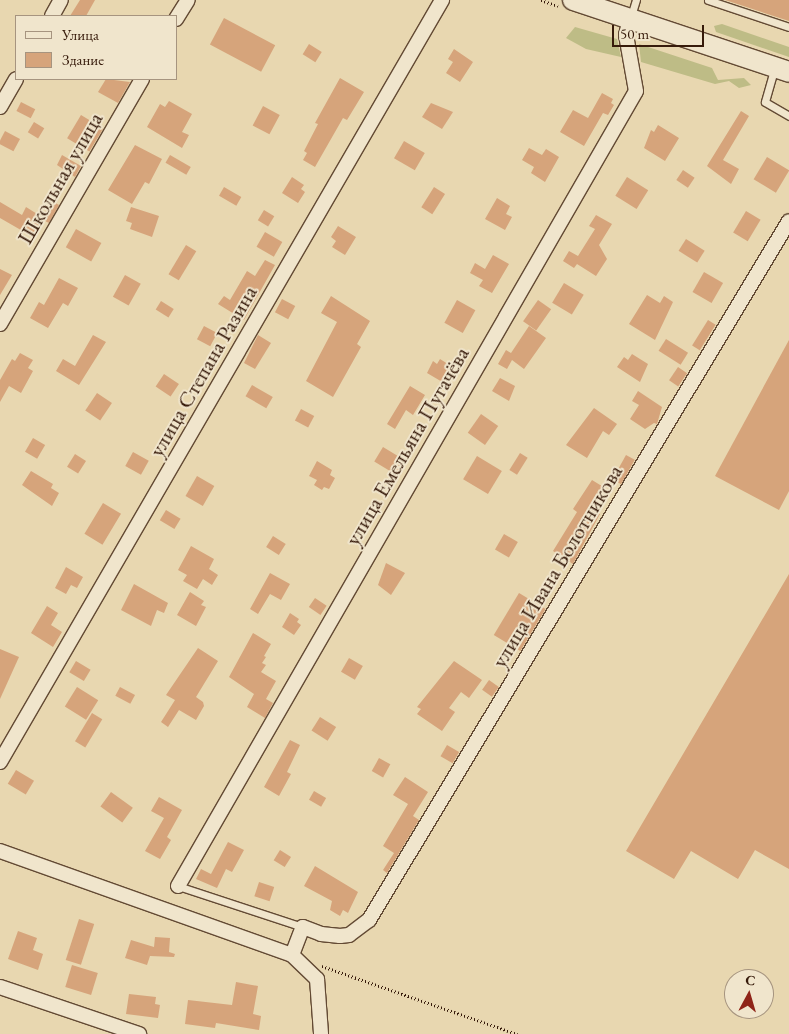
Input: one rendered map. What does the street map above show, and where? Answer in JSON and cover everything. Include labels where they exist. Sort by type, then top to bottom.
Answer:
[{"type":"street","points":[[53,15],[61,0]]},
{"type":"street","points":[[178,17],[188,0]]},
{"type":"street","name":"улица Степана Разина","points":[[0,762],[442,0]]},
{"type":"street","points":[[573,0],[782,69]]},
{"type":"street","name":"улица Емельяна Пугачёва","points":[[178,886],[636,91],[626,35],[630,19]]},
{"type":"street","points":[[0,107],[15,80]]},
{"type":"street","name":"Школьная улица","points":[[0,324],[141,80]]},
{"type":"street","name":"улица Ивана Болотникова","points":[[303,927],[332,937],[349,935],[369,920],[789,221]]},
{"type":"street","points":[[0,851],[292,955],[317,979],[321,1034]]},
{"type":"street","points":[[292,955],[303,927]]},
{"type":"street","points":[[0,987],[139,1034]]},
{"type":"lane","points":[[630,19],[636,0]]},
{"type":"lane","points":[[708,0],[789,27]]},
{"type":"lane","points":[[782,69],[765,102],[766,106],[789,116]]},
{"type":"lane","points":[[178,886],[303,927]]},
{"type":"path","points":[[320,965],[517,1034]]},
{"type":"shaded area","points":[[722,24],[789,47],[789,57],[716,32],[714,26]]},
{"type":"shaded area","points":[[575,27],[617,39],[621,57],[586,49],[566,38]]},
{"type":"shaded area","points":[[639,44],[712,68],[718,80],[744,78],[751,85],[739,88],[729,81],[715,84],[641,62]]},
{"type":"building","points":[[80,0],[95,0],[87,15],[71,15]]},
{"type":"building","points":[[725,0],[789,0],[789,21]]},
{"type":"building","points":[[224,18],[275,45],[261,72],[210,44]]},
{"type":"building","points":[[309,44],[322,52],[315,62],[303,54]]},
{"type":"building","points":[[454,49],[473,62],[460,82],[446,73],[453,62],[448,59]]},
{"type":"building","points":[[340,78],[364,92],[347,120],[343,118],[315,167],[303,160],[307,153],[304,151],[318,124],[315,123]]},
{"type":"building","points":[[105,80],[130,82],[118,103],[98,92]]},
{"type":"building","points":[[602,93],[613,99],[611,103],[614,105],[608,115],[603,113],[584,146],[560,132],[573,110],[588,118]]},
{"type":"building","points":[[169,101],[192,114],[182,132],[189,135],[182,148],[147,127],[160,104],[165,107]]},
{"type":"building","points":[[21,102],[35,109],[31,118],[16,111]]},
{"type":"building","points":[[431,103],[453,112],[442,129],[422,117]]},
{"type":"building","points":[[263,106],[280,115],[269,134],[253,125]]},
{"type":"building","points":[[741,111],[749,116],[723,160],[739,169],[731,184],[707,166]]},
{"type":"building","points":[[81,115],[103,128],[89,152],[67,138]]},
{"type":"building","points":[[34,122],[44,128],[38,138],[28,132]]},
{"type":"building","points":[[658,125],[679,138],[665,161],[644,148],[651,130],[654,132]]},
{"type":"building","points":[[5,131],[20,139],[13,151],[0,144]]},
{"type":"building","points":[[404,141],[425,153],[415,170],[394,158]]},
{"type":"building","points":[[135,145],[162,159],[149,184],[145,182],[132,204],[108,190]]},
{"type":"building","points":[[529,148],[542,155],[546,149],[559,157],[545,182],[531,173],[534,167],[522,160]]},
{"type":"building","points":[[62,155],[81,166],[75,177],[57,165]]},
{"type":"building","points":[[170,155],[191,167],[186,175],[166,163]]},
{"type":"building","points":[[767,157],[789,170],[776,193],[754,179]]},
{"type":"building","points":[[683,170],[695,178],[688,188],[676,180]]},
{"type":"building","points":[[292,177],[304,185],[301,189],[305,192],[298,203],[282,193]]},
{"type":"building","points":[[627,177],[648,190],[637,209],[615,196]]},
{"type":"building","points":[[224,187],[241,197],[236,206],[219,196]]},
{"type":"building","points":[[434,187],[445,194],[432,214],[421,207]]},
{"type":"building","points":[[497,198],[510,206],[506,214],[512,217],[505,230],[485,219]]},
{"type":"building","points":[[52,201],[59,205],[49,223],[43,220],[33,237],[0,218],[0,202],[22,215],[26,207],[42,217]]},
{"type":"building","points":[[131,207],[159,216],[152,237],[130,229],[132,223],[126,221]]},
{"type":"building","points":[[264,210],[274,216],[268,226],[258,220]]},
{"type":"building","points":[[746,211],[761,220],[748,241],[733,232]]},
{"type":"building","points":[[596,215],[612,224],[599,245],[607,259],[596,276],[577,264],[574,268],[563,261],[569,251],[578,256],[595,229],[589,226]]},
{"type":"building","points":[[338,226],[356,237],[345,255],[332,247],[336,241],[331,237]]},
{"type":"building","points":[[76,229],[101,243],[91,261],[66,247]]},
{"type":"building","points":[[265,232],[282,242],[274,257],[256,247]]},
{"type":"building","points":[[686,239],[705,251],[697,263],[679,251]]},
{"type":"building","points":[[186,245],[196,251],[179,280],[168,274]]},
{"type":"building","points":[[493,255],[509,264],[492,293],[479,286],[483,280],[470,273],[475,263],[485,269]]},
{"type":"building","points":[[265,260],[275,265],[244,320],[218,304],[224,296],[230,300],[247,271],[255,276]]},
{"type":"building","points":[[0,269],[12,275],[0,295]]},
{"type":"building","points":[[704,272],[723,283],[712,303],[692,292]]},
{"type":"building","points":[[125,275],[141,284],[129,306],[113,297]]},
{"type":"building","points":[[59,278],[78,288],[68,306],[63,303],[48,328],[30,318],[39,302],[44,305]]},
{"type":"building","points":[[564,283],[584,295],[572,315],[552,303]]},
{"type":"building","points":[[647,295],[660,303],[664,296],[673,302],[655,340],[629,324]]},
{"type":"building","points":[[331,296],[370,321],[357,344],[361,347],[333,397],[306,381],[337,322],[321,313]]},
{"type":"building","points":[[282,299],[295,306],[288,319],[275,312]]},
{"type":"building","points":[[457,300],[475,310],[463,333],[444,323]]},
{"type":"building","points":[[538,300],[551,309],[536,330],[523,321]]},
{"type":"building","points":[[161,301],[174,309],[168,317],[156,309]]},
{"type":"building","points":[[708,320],[716,325],[700,350],[692,345]]},
{"type":"building","points":[[204,326],[217,333],[210,346],[197,339]]},
{"type":"building","points":[[529,326],[546,338],[524,369],[512,360],[507,369],[498,364],[506,350],[511,353]]},
{"type":"building","points":[[93,335],[106,342],[79,385],[56,371],[63,359],[75,366]]},
{"type":"building","points":[[258,335],[271,343],[255,369],[244,363]]},
{"type":"building","points":[[666,339],[688,353],[681,365],[659,351]]},
{"type":"building","points":[[789,340],[789,491],[779,510],[715,476]]},
{"type":"building","points":[[20,353],[33,360],[28,368],[33,371],[21,393],[9,386],[0,402],[0,380],[12,359],[15,361]]},
{"type":"building","points":[[632,354],[648,364],[640,382],[617,367],[624,357],[628,360]]},
{"type":"building","points":[[440,359],[451,366],[444,383],[427,373],[433,361],[437,364]]},
{"type":"building","points":[[678,367],[687,373],[678,386],[669,380]]},
{"type":"building","points":[[164,374],[179,384],[171,397],[156,386]]},
{"type":"building","points":[[500,378],[515,386],[509,401],[492,391]]},
{"type":"building","points":[[252,385],[273,397],[266,408],[246,396]]},
{"type":"building","points":[[410,386],[425,395],[413,415],[406,410],[395,429],[387,424]]},
{"type":"building","points":[[638,391],[662,407],[657,424],[654,423],[645,429],[630,419],[639,405],[632,401]]},
{"type":"building","points":[[97,393],[112,403],[100,420],[85,410]]},
{"type":"building","points":[[594,408],[617,424],[609,435],[603,431],[587,458],[566,445]]},
{"type":"building","points":[[301,409],[314,416],[308,428],[295,420]]},
{"type":"building","points":[[481,414],[498,426],[485,445],[468,433]]},
{"type":"building","points":[[33,438],[45,445],[37,459],[25,452]]},
{"type":"building","points":[[383,447],[405,460],[397,475],[374,462]]},
{"type":"building","points":[[133,452],[149,461],[141,475],[125,466]]},
{"type":"building","points":[[520,453],[528,458],[517,475],[509,470]]},
{"type":"building","points":[[75,454],[86,461],[78,474],[67,467]]},
{"type":"building","points":[[626,455],[635,460],[621,484],[612,479]]},
{"type":"building","points":[[477,456],[502,471],[488,494],[463,479]]},
{"type":"building","points":[[317,461],[332,470],[330,475],[335,478],[329,489],[324,487],[322,490],[314,485],[317,480],[309,476]]},
{"type":"building","points":[[31,471],[53,484],[51,488],[59,493],[52,506],[22,485]]},
{"type":"building","points":[[197,476],[214,486],[203,506],[186,496]]},
{"type":"building","points":[[592,480],[605,488],[597,501],[601,503],[596,512],[600,514],[573,564],[553,551],[577,512],[573,509]]},
{"type":"building","points":[[103,503],[121,514],[102,545],[84,534]]},
{"type":"building","points":[[166,510],[181,519],[174,529],[160,520]]},
{"type":"building","points":[[504,534],[518,542],[509,558],[495,550]]},
{"type":"building","points":[[273,536],[286,544],[279,555],[266,547]]},
{"type":"building","points":[[191,546],[214,559],[209,569],[218,575],[212,585],[203,579],[197,589],[183,581],[187,575],[178,570]]},
{"type":"building","points":[[386,563],[405,573],[391,595],[378,585]]},
{"type":"building","points":[[66,567],[83,577],[77,588],[71,585],[66,594],[55,588]]},
{"type":"building","points":[[270,573],[290,584],[281,600],[270,594],[258,614],[250,609]]},
{"type":"building","points":[[789,574],[789,869],[755,850],[738,879],[691,851],[674,879],[626,851]]},
{"type":"building","points":[[134,584],[168,603],[164,613],[157,610],[151,626],[121,610]]},
{"type":"building","points":[[190,592],[204,601],[201,605],[206,607],[196,626],[177,615]]},
{"type":"building","points":[[519,593],[546,609],[520,651],[494,635]]},
{"type":"building","points":[[315,598],[327,606],[320,615],[309,607]]},
{"type":"building","points":[[47,606],[58,613],[51,625],[62,632],[53,647],[31,633]]},
{"type":"building","points":[[290,613],[299,619],[297,622],[301,625],[294,635],[282,627]]},
{"type":"building","points":[[253,633],[271,644],[264,656],[266,657],[262,663],[266,665],[261,672],[276,681],[266,699],[273,703],[265,718],[247,707],[254,694],[229,677]]},
{"type":"building","points":[[198,648],[218,661],[196,697],[203,702],[204,706],[196,720],[179,710],[168,727],[161,722],[175,700],[166,695]]},
{"type":"building","points":[[0,649],[19,657],[0,699]]},
{"type":"building","points":[[349,658],[363,666],[355,680],[341,672]]},
{"type":"building","points":[[76,661],[91,670],[84,681],[69,672]]},
{"type":"building","points":[[454,661],[482,680],[469,698],[461,692],[449,708],[455,712],[442,731],[417,714],[421,709],[417,707]]},
{"type":"building","points":[[489,680],[499,687],[492,697],[482,690]]},
{"type":"building","points":[[77,687],[98,700],[86,720],[65,707]]},
{"type":"building","points":[[120,687],[135,695],[130,704],[115,696]]},
{"type":"building","points":[[92,713],[102,719],[85,747],[75,741]]},
{"type":"building","points":[[320,717],[336,727],[328,741],[312,731]]},
{"type":"building","points":[[290,740],[300,745],[287,772],[291,774],[279,796],[264,787]]},
{"type":"building","points":[[447,745],[459,752],[453,763],[440,756]]},
{"type":"building","points":[[379,758],[390,764],[383,777],[372,771]]},
{"type":"building","points":[[16,770],[34,781],[26,795],[8,784]]},
{"type":"building","points":[[405,777],[428,792],[413,816],[419,820],[387,873],[383,870],[394,853],[383,846],[408,804],[393,795]]},
{"type":"building","points":[[314,791],[326,798],[321,807],[309,800]]},
{"type":"building","points":[[111,792],[133,808],[122,822],[100,807]]},
{"type":"building","points":[[159,797],[182,810],[167,837],[171,840],[160,859],[145,851],[164,818],[151,811]]},
{"type":"building","points":[[228,842],[244,850],[232,872],[226,869],[217,888],[196,879],[201,869],[211,874]]},
{"type":"building","points":[[280,850],[291,857],[285,867],[274,860]]},
{"type":"building","points":[[315,866],[358,892],[348,913],[343,910],[340,916],[330,910],[332,901],[304,886]]},
{"type":"building","points":[[259,882],[274,887],[270,901],[254,896]]},
{"type":"building","points":[[79,919],[94,924],[81,965],[66,960]]},
{"type":"building","points":[[18,931],[37,938],[33,950],[43,954],[38,970],[8,959]]},
{"type":"building","points":[[155,937],[170,938],[169,952],[175,954],[174,957],[150,956],[147,965],[125,958],[131,940],[154,947]]},
{"type":"building","points":[[72,965],[98,973],[91,995],[65,987]]},
{"type":"building","points":[[236,982],[258,986],[253,1014],[261,1016],[259,1030],[216,1023],[215,1028],[185,1024],[188,1000],[232,1005]]},
{"type":"building","points":[[129,994],[156,997],[155,1004],[160,1005],[158,1018],[126,1014]]}]
